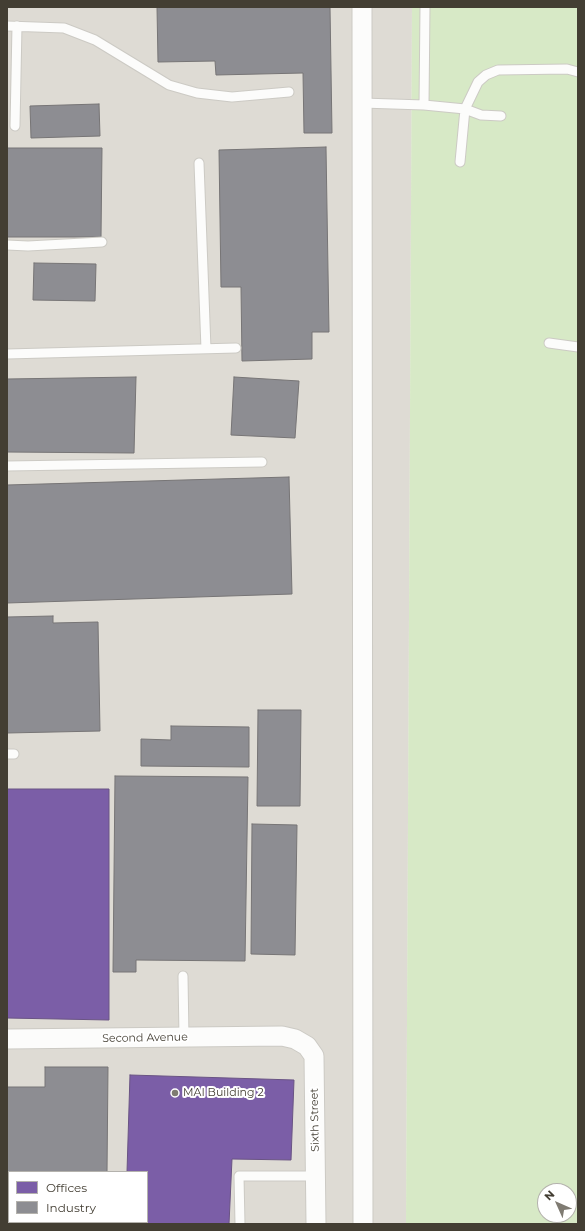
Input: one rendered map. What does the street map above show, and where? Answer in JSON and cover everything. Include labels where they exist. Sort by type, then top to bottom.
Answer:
[{"type":"street","points":[[362,7],[363,1224]]},
{"type":"street","name":"Second Avenue","points":[[7,1039],[282,1036]]},
{"type":"street","name":"Sixth Street","points":[[282,1036],[295,1039],[307,1046],[314,1056],[316,1224]]},
{"type":"lane","points":[[424,105],[425,7]]},
{"type":"lane","points":[[7,26],[64,28],[95,40],[169,84],[197,93],[232,98],[289,92]]},
{"type":"lane","points":[[15,126],[17,26]]},
{"type":"lane","points":[[460,162],[465,109],[478,82],[486,75],[498,70],[567,69],[578,72]]},
{"type":"lane","points":[[362,103],[424,105],[465,109],[481,115],[501,116]]},
{"type":"lane","points":[[199,163],[206,349]]},
{"type":"lane","points":[[7,245],[28,246],[102,242]]},
{"type":"lane","points":[[549,344],[578,347]]},
{"type":"lane","points":[[7,354],[236,348]]},
{"type":"lane","points":[[7,466],[262,462]]},
{"type":"lane","points":[[183,976],[184,1037]]},
{"type":"lane","points":[[240,1224],[239,1176],[316,1176]]},
{"type":"shaded area","points":[[7,7],[412,7],[406,1224],[7,1224]]},
{"type":"green space","points":[[412,7],[578,7],[578,1224],[406,1224]]},
{"type":"building: Offices","points":[[7,789],[109,789],[109,1020],[7,1018]]},
{"type":"building: Offices","points":[[130,1075],[294,1080],[291,1160],[232,1159],[229,1224],[125,1224],[148,1223],[148,1171],[127,1171]]},
{"type":"building: Industry","points":[[157,7],[330,7],[332,133],[304,133],[303,73],[216,75],[215,61],[158,62]]},
{"type":"building: Industry","points":[[99,104],[100,136],[31,138],[30,106]]},
{"type":"building: Industry","points":[[326,147],[329,332],[312,332],[312,359],[242,361],[241,287],[221,287],[219,150]]},
{"type":"building: Industry","points":[[7,148],[102,148],[101,237],[7,237]]},
{"type":"building: Industry","points":[[34,263],[96,264],[95,301],[33,300]]},
{"type":"building: Industry","points":[[136,377],[134,453],[7,452],[7,379]]},
{"type":"building: Industry","points":[[234,377],[299,381],[295,438],[231,435]]},
{"type":"building: Industry","points":[[289,477],[292,594],[7,603],[7,485]]},
{"type":"building: Industry","points":[[53,616],[53,623],[98,622],[100,731],[7,733],[7,617]]},
{"type":"building: Industry","points":[[258,710],[301,710],[300,806],[257,806]]},
{"type":"building: Industry","points":[[171,726],[249,727],[249,767],[141,766],[141,739],[171,740]]},
{"type":"building: Industry","points":[[115,776],[248,777],[245,961],[136,960],[136,972],[113,972]]},
{"type":"building: Industry","points":[[252,824],[297,825],[295,955],[251,954]]},
{"type":"building: Industry","points":[[45,1067],[108,1067],[107,1171],[8,1171],[8,1223],[107,1224],[7,1224],[7,1087],[45,1087]]},
{"type":"place","name":"MAI Building 2","points":[[175,1093]]}]
